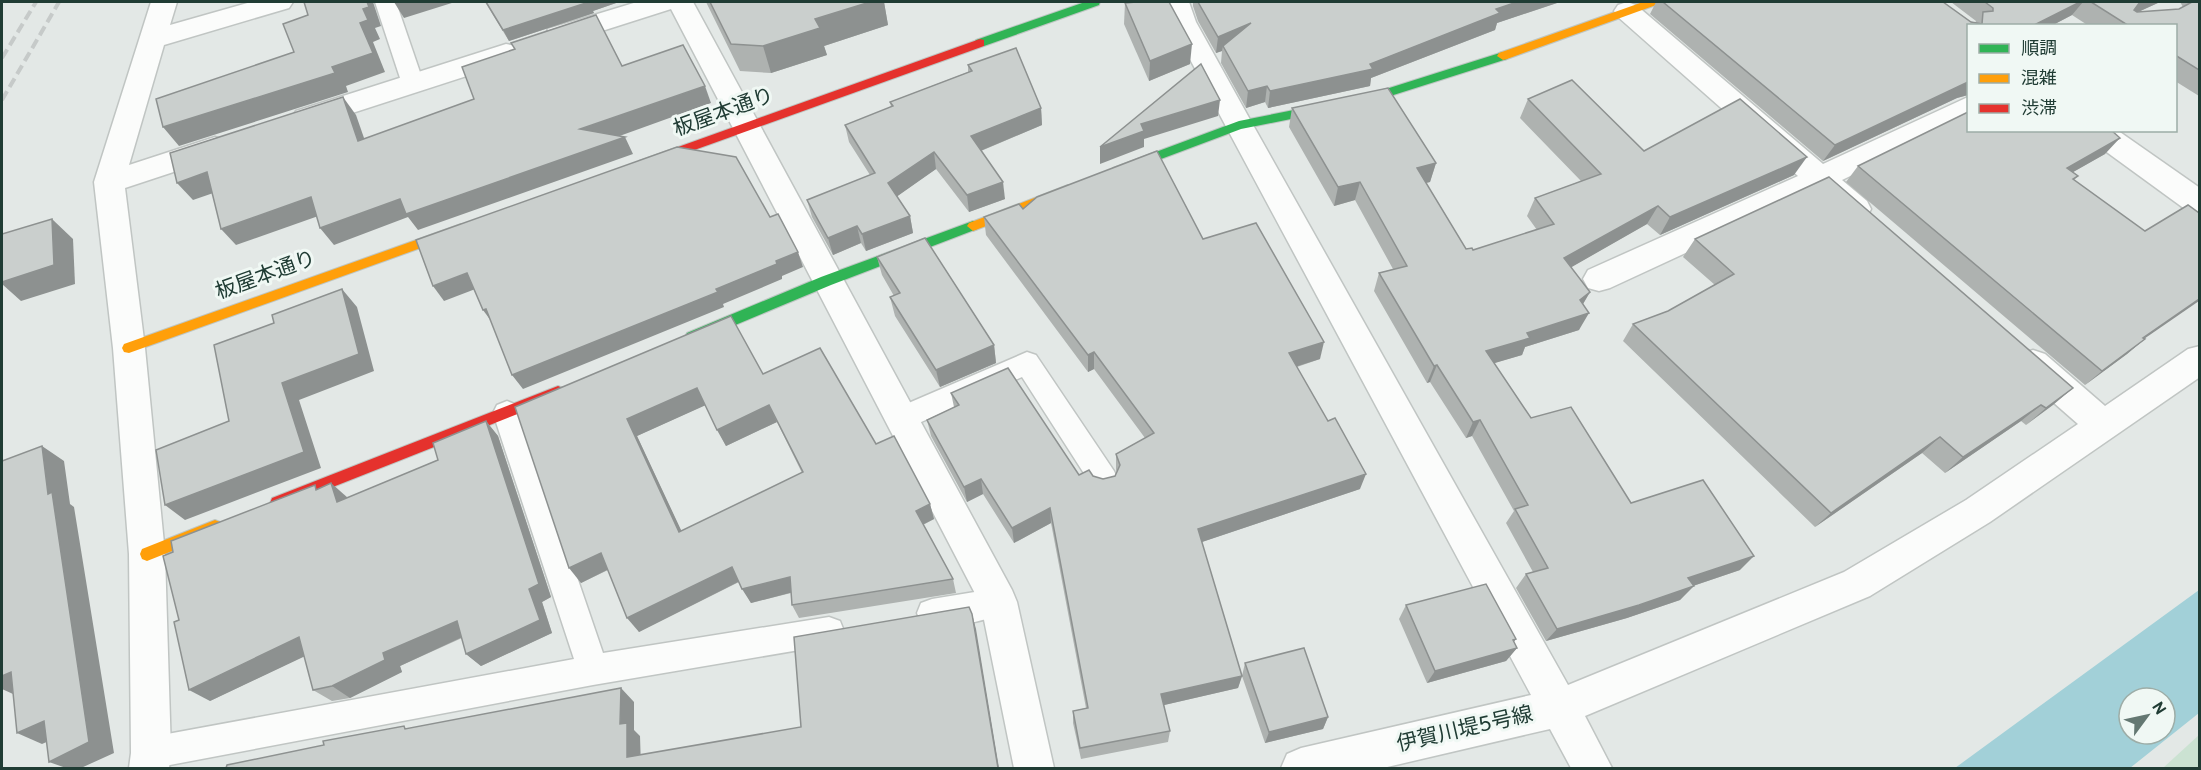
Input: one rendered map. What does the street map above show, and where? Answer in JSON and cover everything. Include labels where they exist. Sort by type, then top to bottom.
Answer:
[{"type":"street","points":[[150,761],[147,554],[129,348],[109,182],[164,2]]},
{"type":"street","points":[[154,39],[280,2]]},
{"type":"street","points":[[278,127],[664,2]]},
{"type":"street","points":[[680,2],[826,281],[999,602],[1034,768]]},
{"type":"street","name":"板屋本通り","points":[[633,167],[1095,2]]},
{"type":"street","points":[[1176,2],[1184,22],[1239,125],[1592,768]]},
{"type":"street","points":[[1105,176],[1239,125],[1365,100],[1505,55],[1640,6],[1821,178],[1874,225]]},
{"type":"street","points":[[1599,279],[1821,178],[1967,107]]},
{"type":"street","points":[[2099,132],[2199,204]]},
{"type":"street","points":[[109,182],[244,138]]},
{"type":"street","points":[[683,340],[826,281],[1083,184]]},
{"type":"street","name":"板屋本通り","points":[[129,348],[476,224]]},
{"type":"street","points":[[2015,349],[2103,426]]},
{"type":"street","name":"伊賀川堤5号線","points":[[1301,768],[1559,708],[1857,584],[1978,511],[2199,359]]},
{"type":"street","points":[[267,507],[573,386]]},
{"type":"street","points":[[147,554],[223,524]]},
{"type":"lane","points":[[385,2],[413,84]]},
{"type":"lane","points":[[900,419],[1027,363],[1104,480]]},
{"type":"lane","points":[[507,413],[593,670]]},
{"type":"lane","points":[[906,618],[999,602]]},
{"type":"lane","points":[[150,761],[593,670],[860,626]]},
{"type":"green space","points":[[2199,735],[2199,768],[2163,768]]},
{"type":"water","points":[[2199,590],[2199,713],[2177,731],[2177,686],[2117,686],[2117,746],[2158,746],[2130,768],[1955,768]]},
{"type":"building","points":[[304,2],[367,2],[369,7],[363,9],[368,20],[360,23],[373,53],[332,67],[335,73],[163,127],[156,99],[294,52],[283,24],[308,15]]},
{"type":"building","points":[[486,2],[589,2],[503,30]]},
{"type":"building","points":[[710,2],[870,2],[815,19],[820,28],[763,46],[731,44]]},
{"type":"building","points":[[1169,2],[1192,44],[1150,61],[1125,3]]},
{"type":"building","points":[[1198,2],[1517,2],[1496,9],[1500,13],[1370,64],[1373,69],[1270,91],[1267,86],[1248,91],[1223,46],[1251,23],[1218,37]]},
{"type":"building","points":[[1663,2],[1943,2],[1971,22],[1982,24],[1967,24],[1967,82],[1835,145]]},
{"type":"building","points":[[1985,2],[2080,2],[2036,24],[1982,24],[1983,12],[1993,11],[1993,8]]},
{"type":"building","points":[[2091,2],[2140,2],[2134,10],[2137,12],[2179,9],[2192,2],[2199,2],[2199,70],[2177,56],[2177,24],[2126,24]]},
{"type":"building","points":[[596,15],[622,66],[683,45],[705,86],[580,129],[625,137],[406,214],[400,199],[320,228],[311,197],[221,229],[207,172],[177,183],[170,153],[343,97],[358,141],[474,99],[462,67],[515,49],[511,43]]},
{"type":"building","points":[[1016,48],[1041,108],[971,136],[1003,182],[967,195],[934,152],[888,183],[910,216],[862,234],[857,226],[828,238],[807,200],[875,173],[845,125],[893,106],[890,102],[972,71],[968,65]]},
{"type":"building","points":[[1201,64],[1220,100],[1141,124],[1144,131],[1100,147]]},
{"type":"building","points":[[1572,80],[1644,151],[1740,99],[1807,157],[1670,217],[1658,206],[1564,258],[1590,292],[1580,300],[1589,313],[1527,333],[1530,338],[1486,351],[1531,418],[1571,407],[1631,503],[1703,480],[1754,556],[1688,578],[1694,586],[1557,629],[1526,574],[1548,568],[1515,509],[1528,505],[1480,420],[1473,422],[1437,365],[1434,366],[1379,273],[1407,266],[1360,182],[1338,187],[1292,108],[1388,88],[1436,163],[1417,168],[1466,249],[1472,248],[1473,250],[1554,224],[1535,198],[1601,174],[1528,99]]},
{"type":"building","points":[[1967,112],[1967,132],[2113,132],[2120,138],[2067,168],[2078,176],[2073,179],[2145,231],[2188,205],[2199,213],[2199,299],[2143,338],[2145,339],[2102,371],[1858,166]]},
{"type":"building","points":[[677,147],[736,157],[770,217],[778,214],[798,252],[776,261],[777,264],[716,289],[718,292],[512,375],[486,309],[483,310],[467,273],[433,286],[416,240]]},
{"type":"building","points":[[1157,151],[1203,239],[1256,223],[1324,342],[1289,353],[1328,421],[1335,418],[1366,474],[1198,529],[1242,676],[1161,694],[1170,731],[1080,748],[1073,711],[1088,708],[1050,508],[1012,528],[981,479],[964,487],[927,420],[959,405],[951,393],[1008,368],[1079,475],[1089,470],[1093,476],[1103,479],[1115,476],[1120,465],[1116,454],[1154,433],[1094,352],[1088,355],[984,217],[1019,204],[1023,209],[1037,197]]},
{"type":"building","points":[[1829,177],[2073,388],[2046,408],[2041,405],[1963,457],[1940,437],[1831,513],[1633,324],[1668,311],[1734,274],[1695,239]]},
{"type":"building","points":[[52,219],[54,265],[2,282],[2,234]]},
{"type":"building","points":[[925,238],[994,345],[936,370],[890,297],[900,293],[877,257]]},
{"type":"building","points":[[342,289],[359,354],[282,383],[304,452],[165,505],[156,450],[229,421],[214,345],[274,323],[272,315]]},
{"type":"building","points":[[731,316],[763,374],[820,348],[876,444],[894,436],[930,504],[916,511],[953,579],[792,605],[790,577],[742,589],[732,567],[627,618],[601,553],[569,568],[515,407]],"holes":[[[697,388],[717,430],[769,405],[803,472],[679,532],[627,419]]]},
{"type":"building","points":[[486,421],[539,584],[529,589],[540,620],[466,654],[457,621],[383,653],[385,660],[332,686],[313,690],[299,637],[189,690],[174,622],[179,620],[163,556],[173,552],[171,541],[315,485],[316,490],[331,483],[337,502],[438,460],[433,443]]},
{"type":"building","points":[[42,446],[48,494],[52,492],[89,742],[49,762],[44,721],[17,733],[11,672],[2,676],[2,461]]},
{"type":"building","points":[[1486,584],[1516,639],[1513,640],[1517,648],[1435,671],[1406,605]]},
{"type":"building","points":[[969,607],[998,768],[226,768],[227,765],[324,745],[323,741],[404,726],[405,729],[621,688],[620,724],[627,723],[627,757],[801,727],[794,637]]},
{"type":"building","points":[[1304,648],[1328,717],[1269,732],[1245,663]]},
{"type":"railway","points":[[2,58],[36,2]]},
{"type":"railway","points":[[2,100],[59,2]]},
{"type":"traffic: fast","points":[[980,43],[1095,2]]},
{"type":"traffic: fast","points":[[1117,171],[1239,125],[1365,100],[1503,56]]},
{"type":"traffic: fast","points":[[692,337],[826,281],[973,226]]},
{"type":"traffic: slow","points":[[1503,56],[1652,2]]},
{"type":"traffic: slow","points":[[973,226],[1068,190]]},
{"type":"traffic: slow","points":[[129,348],[461,229]]},
{"type":"traffic: slow","points":[[147,554],[215,527]]},
{"type":"traffic: jam","points":[[643,164],[980,43]]},
{"type":"traffic: jam","points":[[277,503],[558,392]]}]
